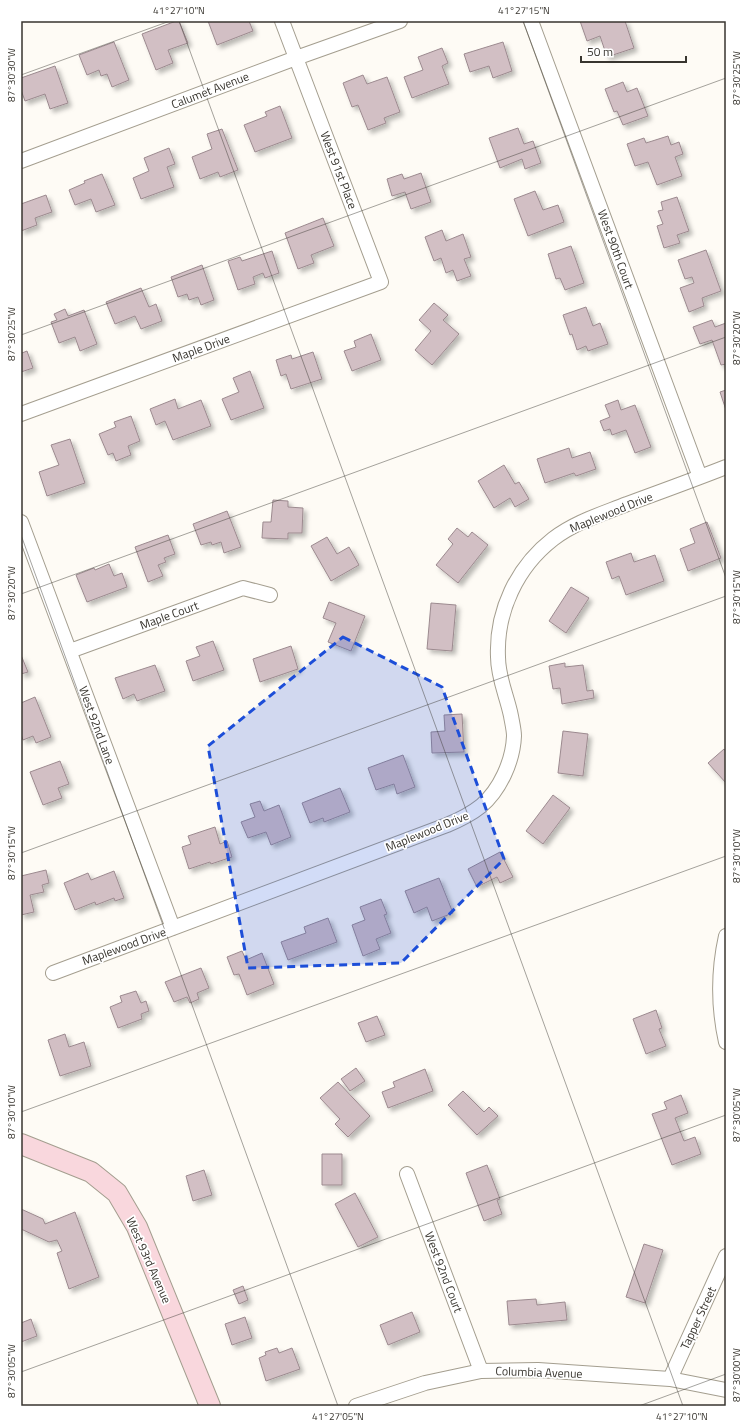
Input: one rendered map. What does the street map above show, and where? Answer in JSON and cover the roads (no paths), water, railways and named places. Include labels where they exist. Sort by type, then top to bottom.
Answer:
[{"type":"street","name":"West 91st Place","points":[[282,21],[381,282]]},
{"type":"street","name":"Calumet Avenue","points":[[21,161],[296,58],[400,21]]},
{"type":"street","name":"West 90th Court","points":[[531,21],[700,477]]},
{"type":"street","name":"Maple Drive","points":[[21,414],[381,282]]},
{"type":"street","name":"Maplewood Drive","points":[[53,973],[454,822],[481,806],[489,798],[504,776],[512,750],[514,736],[513,724],[499,672],[498,646],[501,618],[509,596],[518,578],[536,555],[553,539],[566,530],[591,518],[726,467]]},
{"type":"street","name":"West 92nd Lane","points":[[21,522],[173,928]]},
{"type":"street","name":"Maple Court","points":[[70,652],[243,588],[270,594]]},
{"type":"street","points":[[726,936],[719,981],[726,1042]]},
{"type":"street","name":"West 93rd Avenue","points":[[21,1144],[92,1172],[117,1193],[137,1228],[210,1406]]},
{"type":"street","name":"West 92nd Court","points":[[407,1174],[481,1371]]},
{"type":"street","name":"Tapper Street","points":[[670,1379],[726,1256]]},
{"type":"street","name":"Columbia Avenue","points":[[356,1406],[425,1383],[481,1371],[538,1370],[670,1379],[726,1390]]}]
